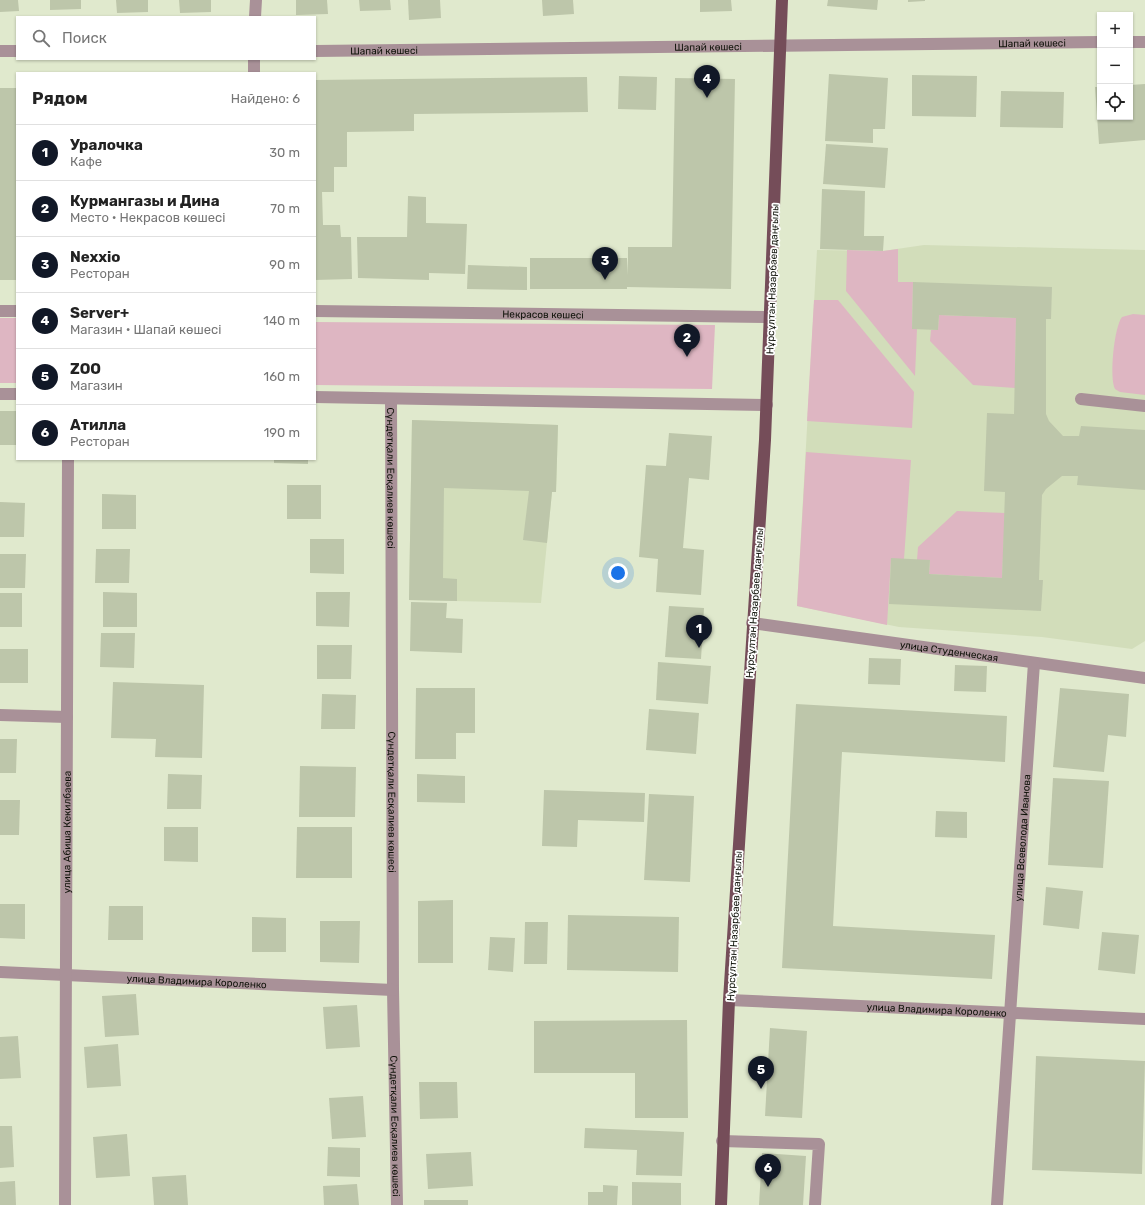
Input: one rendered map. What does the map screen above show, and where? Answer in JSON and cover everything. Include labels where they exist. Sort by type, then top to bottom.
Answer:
[{"type":"main road","name":"Нұрсұлтан Назарбаев даңғылы","points":[[721,1205],[722,1140],[729,1000],[766,405],[782,0]]},
{"type":"street","points":[[255,16],[256,0]]},
{"type":"street","name":"Шапай көшесі","points":[[316,51],[1097,42]]},
{"type":"street","points":[[1133,42],[1145,42]]},
{"type":"street","points":[[0,51],[16,51]]},
{"type":"street","points":[[254,60],[254,72]]},
{"type":"street","points":[[0,311],[16,311]]},
{"type":"street","name":"Некрасов көшесі","points":[[316,312],[770,317]]},
{"type":"street","points":[[0,394],[16,394]]},
{"type":"street","points":[[316,397],[766,405]]},
{"type":"street","name":"Сүндетқали Есқалиев көшесі","points":[[391,399],[393,990],[397,1205]]},
{"type":"street","points":[[1081,399],[1145,406]]},
{"type":"street","name":"улица Абиша Кекилбаева","points":[[65,1205],[68,460]]},
{"type":"street","name":"улица Студенческая","points":[[752,623],[1145,678]]},
{"type":"street","name":"улица Всеволода Иванова","points":[[997,1205],[1034,663]]},
{"type":"street","points":[[0,715],[67,717]]},
{"type":"street","name":"улица Владимира Короленко","points":[[0,972],[393,990]]},
{"type":"street","name":"улица Владимира Короленко","points":[[729,1000],[1145,1019]]},
{"type":"street","points":[[722,1140],[819,1144],[815,1205]]},
{"type":"shaded area","points":[[924,245],[1145,250],[1145,641],[1132,649],[1042,637],[899,627],[797,606],[817,250],[883,251]]},
{"type":"shaded area","points":[[898,249],[898,282],[913,282],[912,329],[917,329],[915,376],[846,291],[847,250],[883,251]]},
{"type":"shaded area","points":[[814,300],[838,300],[914,392],[912,428],[807,421]]},
{"type":"shaded area","points":[[1133,314],[1145,315],[1145,395],[1120,392],[1115,389],[1113,383],[1113,353],[1119,323],[1122,317]]},
{"type":"shaded area","points":[[939,315],[1016,318],[1015,388],[973,385],[930,341],[931,330],[938,330]]},
{"type":"shaded area","points":[[0,318],[16,318],[16,383],[0,383]]},
{"type":"shaded area","points":[[316,322],[715,325],[712,389],[316,385]]},
{"type":"shaded area","points":[[412,420],[558,425],[556,492],[552,492],[541,603],[409,600]]},
{"type":"shaded area","points":[[806,452],[911,460],[904,559],[891,559],[887,625],[797,606]]},
{"type":"shaded area","points":[[957,511],[1005,513],[1002,578],[929,574],[930,560],[917,560],[918,547]]},
{"type":"building","points":[[0,0],[18,0],[19,11],[0,12]]},
{"type":"building","points":[[50,0],[81,0],[81,9],[50,10]]},
{"type":"building","points":[[116,0],[148,0],[148,12],[117,13]]},
{"type":"building","points":[[179,0],[211,0],[211,12],[180,13]]},
{"type":"building","points":[[296,0],[327,0],[328,14],[296,15]]},
{"type":"building","points":[[359,0],[390,0],[391,10],[360,11]]},
{"type":"building","points":[[408,0],[440,0],[441,18],[409,20]]},
{"type":"building","points":[[542,0],[573,0],[574,14],[543,16]]},
{"type":"building","points":[[700,0],[731,0],[732,11],[700,12]]},
{"type":"building","points":[[828,0],[878,0],[877,10],[827,6]]},
{"type":"building","points":[[908,0],[925,0],[925,1],[908,2]]},
{"type":"building","points":[[829,74],[888,78],[885,129],[873,129],[873,143],[825,141]]},
{"type":"building","points":[[912,75],[977,76],[976,117],[912,116]]},
{"type":"building","points":[[619,76],[657,77],[656,110],[618,109]]},
{"type":"building","points":[[587,77],[588,112],[414,114],[414,131],[347,132],[347,167],[334,167],[334,192],[322,192],[323,225],[340,225],[341,237],[351,237],[352,279],[316,280],[316,80]]},
{"type":"building","points":[[675,78],[735,79],[731,289],[627,287],[627,289],[530,289],[530,258],[627,258],[628,275],[628,247],[672,247]]},
{"type":"building","points":[[1145,84],[1145,140],[1099,144],[1097,120],[1133,120],[1133,85]]},
{"type":"building","points":[[1095,87],[1097,87],[1097,116]]},
{"type":"building","points":[[0,88],[16,88],[16,280],[0,280]]},
{"type":"building","points":[[1001,91],[1064,92],[1063,128],[1000,127]]},
{"type":"building","points":[[826,144],[888,148],[885,188],[823,184]]},
{"type":"building","points":[[822,189],[865,191],[864,236],[884,236],[883,251],[820,249]]},
{"type":"building","points":[[408,196],[426,197],[426,223],[467,224],[465,274],[429,273],[429,280],[358,278],[357,237],[407,237]]},
{"type":"building","points":[[468,265],[527,267],[527,290],[467,289]]},
{"type":"building","points":[[913,282],[1052,287],[1051,319],[1046,319],[1046,414],[1049,421],[1063,436],[1079,436],[1081,426],[1145,430],[1145,490],[1077,485],[1078,476],[1062,476],[1046,489],[1042,495],[1039,580],[1043,580],[1041,611],[889,604],[891,558],[930,560],[929,574],[1002,578],[1005,492],[984,491],[987,413],[1014,414],[1016,318],[939,315],[938,330],[912,329]]},
{"type":"building","points":[[0,411],[16,411],[16,445],[0,445]]},
{"type":"building","points":[[412,420],[558,425],[556,492],[552,492],[547,543],[523,540],[529,491],[444,488],[443,578],[457,579],[457,601],[409,600]]},
{"type":"building","points":[[669,433],[712,436],[709,480],[689,478],[683,548],[704,550],[701,595],[656,592],[658,559],[639,557],[646,465],[666,466]]},
{"type":"building","points":[[274,460],[308,460],[308,464],[274,463]]},
{"type":"building","points":[[287,485],[321,485],[321,519],[287,519]]},
{"type":"building","points":[[102,494],[136,495],[136,529],[102,529]]},
{"type":"building","points":[[0,502],[25,503],[24,537],[0,537]]},
{"type":"building","points":[[310,539],[344,539],[344,574],[310,573]]},
{"type":"building","points":[[96,549],[130,549],[129,583],[95,583]]},
{"type":"building","points":[[0,554],[26,554],[25,588],[0,588]]},
{"type":"building","points":[[103,592],[137,593],[137,627],[103,627]]},
{"type":"building","points":[[316,592],[350,592],[349,627],[316,626]]},
{"type":"building","points":[[0,593],[22,593],[22,627],[0,627]]},
{"type":"building","points":[[411,602],[447,603],[446,618],[463,619],[462,653],[410,651]]},
{"type":"building","points":[[669,606],[704,608],[701,659],[665,657]]},
{"type":"building","points":[[101,633],[135,633],[134,668],[100,667]]},
{"type":"building","points":[[317,645],[352,645],[351,679],[317,679]]},
{"type":"building","points":[[0,649],[28,649],[28,683],[0,683]]},
{"type":"building","points":[[869,658],[901,659],[900,685],[868,684]]},
{"type":"building","points":[[658,662],[711,666],[708,704],[656,700]]},
{"type":"building","points":[[955,665],[987,666],[986,692],[954,691]]},
{"type":"building","points":[[113,682],[204,685],[202,758],[155,757],[156,739],[111,738]]},
{"type":"building","points":[[416,688],[475,688],[475,733],[456,733],[456,759],[415,759]]},
{"type":"building","points":[[1060,688],[1129,694],[1126,737],[1108,735],[1104,772],[1053,767]]},
{"type":"building","points":[[322,694],[356,695],[355,729],[321,729]]},
{"type":"building","points":[[796,704],[1007,716],[1005,762],[842,752],[833,926],[995,935],[992,979],[782,968]]},
{"type":"building","points":[[649,709],[699,713],[696,754],[646,750]]},
{"type":"building","points":[[0,739],[17,739],[16,773],[0,773]]},
{"type":"building","points":[[300,766],[356,767],[355,817],[299,817]]},
{"type":"building","points":[[168,774],[202,775],[201,809],[167,809]]},
{"type":"building","points":[[417,774],[465,776],[465,803],[417,802]]},
{"type":"building","points":[[1053,778],[1109,781],[1103,868],[1048,865]]},
{"type":"building","points":[[544,790],[645,793],[644,822],[578,820],[577,847],[542,846]]},
{"type":"building","points":[[649,794],[694,796],[690,882],[644,880]]},
{"type":"building","points":[[0,800],[20,800],[19,835],[0,835]]},
{"type":"building","points":[[936,811],[967,812],[967,838],[935,837]]},
{"type":"building","points":[[164,827],[198,827],[198,862],[164,861]]},
{"type":"building","points":[[297,827],[352,827],[352,878],[296,878]]},
{"type":"building","points":[[1046,887],[1083,891],[1079,929],[1043,925]]},
{"type":"building","points":[[453,900],[453,963],[418,963],[418,901]]},
{"type":"building","points":[[0,904],[25,904],[25,939],[0,938]]},
{"type":"building","points":[[109,906],[143,906],[143,940],[108,940]]},
{"type":"building","points":[[568,915],[679,917],[678,972],[567,970]]},
{"type":"building","points":[[252,917],[286,918],[286,952],[252,952]]},
{"type":"building","points":[[320,921],[360,921],[359,963],[320,962]]},
{"type":"building","points":[[525,922],[548,922],[547,964],[524,964]]},
{"type":"building","points":[[1102,932],[1139,935],[1135,974],[1098,970]]},
{"type":"building","points":[[490,937],[515,938],[513,972],[488,970]]},
{"type":"building","points":[[136,994],[139,1035],[105,1037],[102,996]]},
{"type":"building","points":[[357,1005],[360,1047],[326,1049],[323,1007]]},
{"type":"building","points":[[687,1020],[688,1118],[635,1118],[635,1073],[534,1073],[534,1021]]},
{"type":"building","points":[[770,1028],[807,1031],[802,1118],[765,1116]]},
{"type":"building","points":[[18,1036],[21,1078],[0,1079],[0,1037]]},
{"type":"building","points":[[118,1044],[121,1086],[87,1088],[84,1047]]},
{"type":"building","points":[[1036,1056],[1145,1061],[1142,1174],[1032,1170]]},
{"type":"building","points":[[419,1082],[457,1082],[458,1118],[420,1119]]},
{"type":"building","points":[[363,1096],[366,1137],[332,1139],[329,1098]]},
{"type":"building","points":[[0,1126],[12,1126],[14,1167],[0,1168]]},
{"type":"building","points":[[585,1128],[684,1132],[682,1176],[636,1175],[637,1150],[584,1148]]},
{"type":"building","points":[[127,1134],[130,1176],[96,1178],[93,1137]]},
{"type":"building","points":[[328,1147],[360,1148],[360,1177],[327,1176]]},
{"type":"building","points":[[471,1152],[473,1186],[428,1189],[426,1154]]},
{"type":"building","points":[[762,1153],[806,1156],[803,1205],[759,1205]]},
{"type":"building","points":[[186,1175],[188,1205],[154,1205],[152,1177]]},
{"type":"building","points":[[15,1181],[16,1205],[0,1205],[0,1182]]},
{"type":"building","points":[[632,1182],[681,1183],[681,1205],[632,1205]]},
{"type":"building","points":[[357,1184],[359,1205],[324,1205],[323,1186]]},
{"type":"building","points":[[603,1185],[618,1186],[617,1205],[588,1205],[588,1192],[603,1192]]},
{"type":"building","points":[[424,1200],[468,1200],[468,1205],[424,1205]]},
{"type":"place","name":"Server+","points":[[707,98]]},
{"type":"place","name":"Nexxio","points":[[605,280]]},
{"type":"place","name":"Курмангазы и Дина","points":[[687,357]]},
{"type":"place","name":"Уралочка","points":[[699,648]]},
{"type":"place","name":"ZOO","points":[[761,1089]]},
{"type":"place","name":"Атилла","points":[[768,1187]]}]
